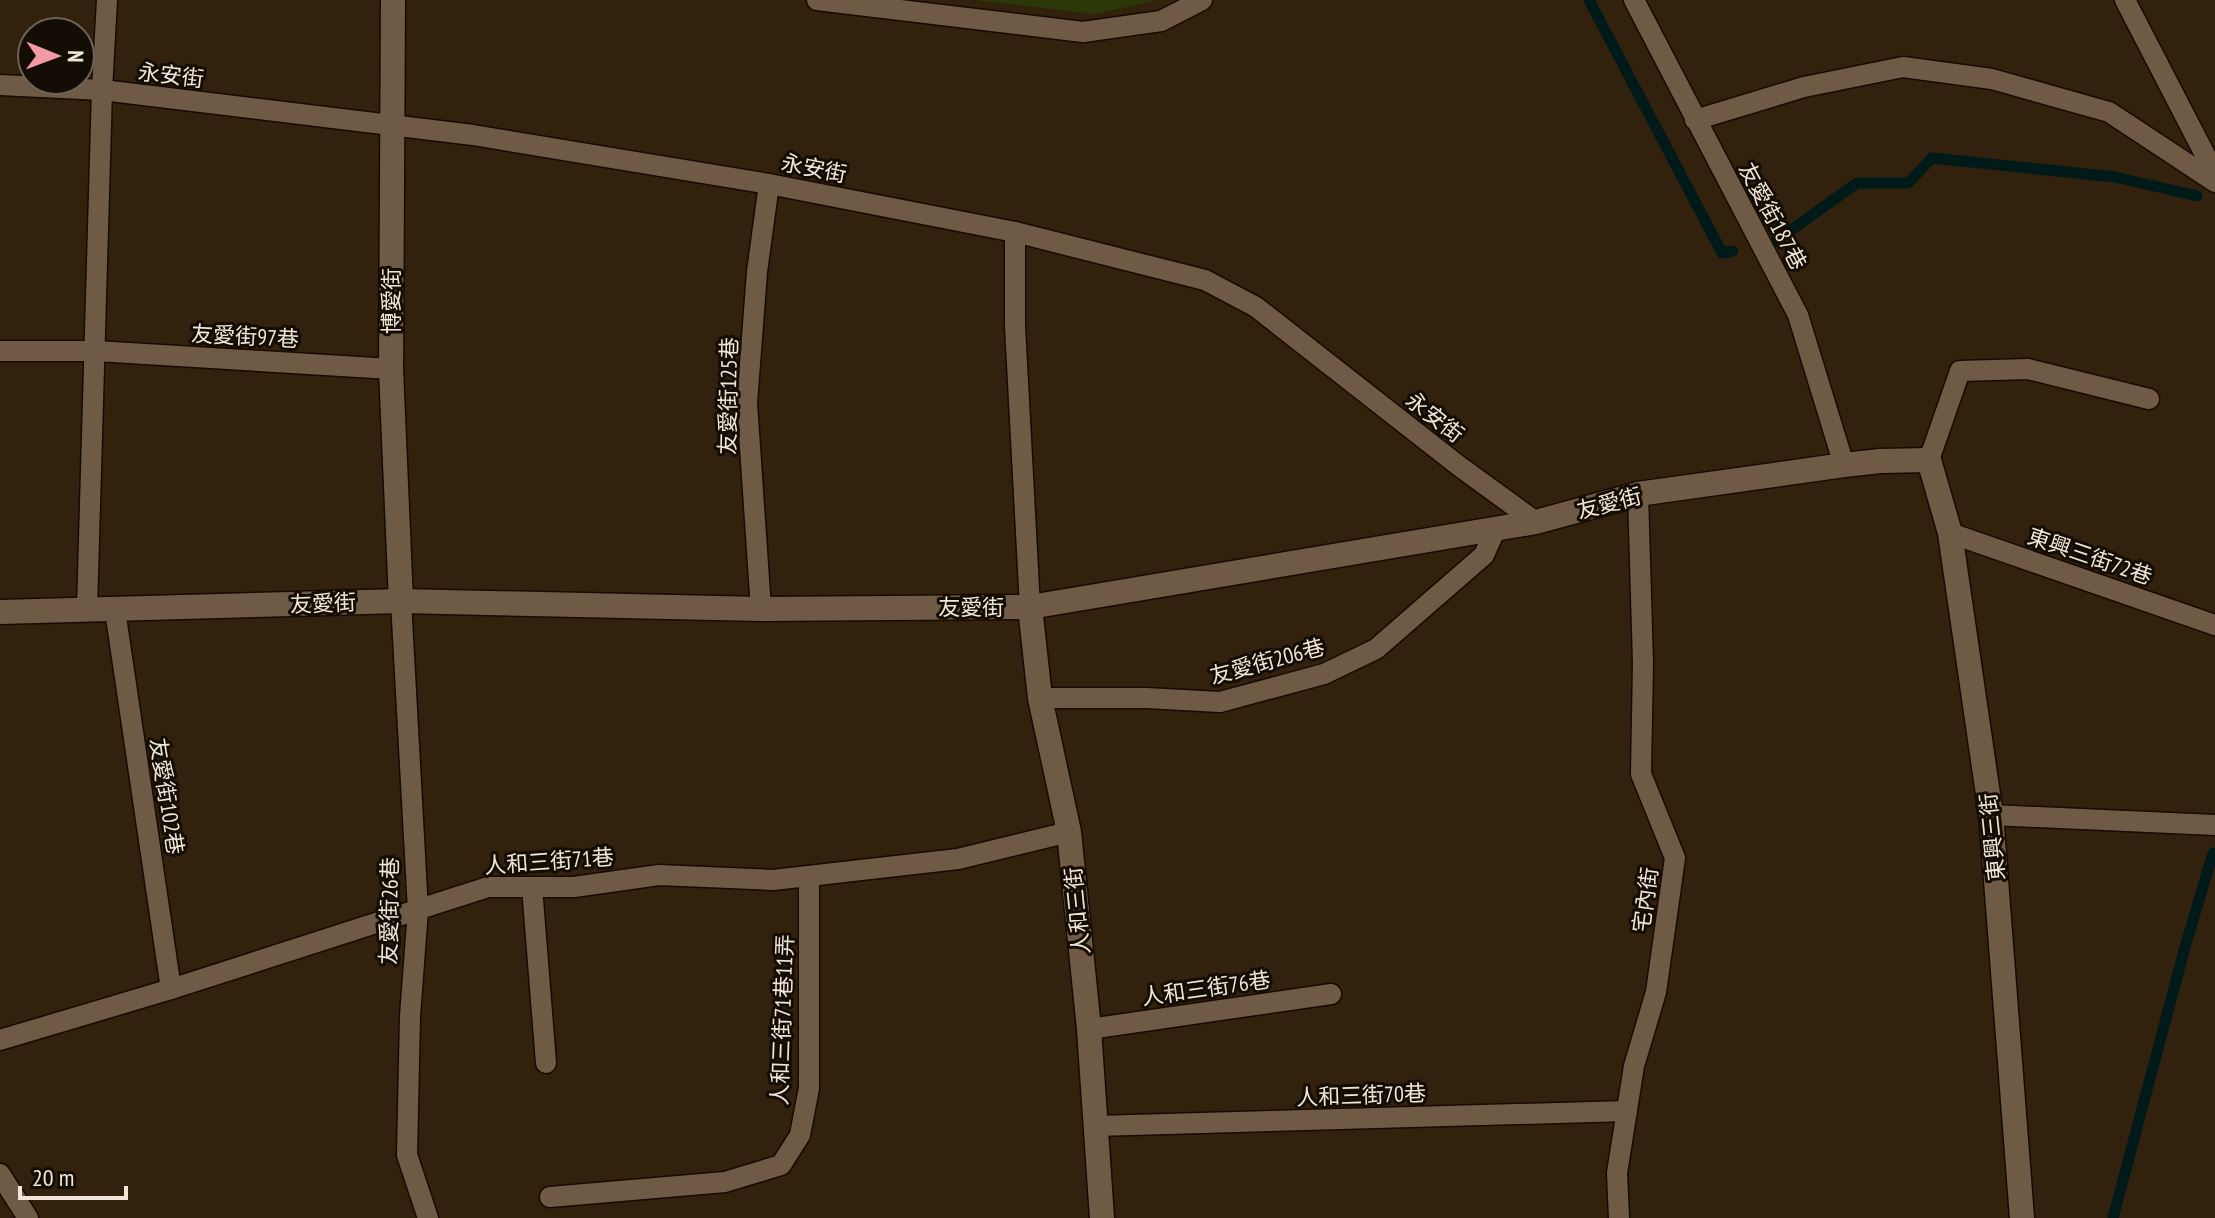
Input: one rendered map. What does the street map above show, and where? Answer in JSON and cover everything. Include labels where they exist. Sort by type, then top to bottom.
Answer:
[{"type":"street","name":"博愛街","points":[[393,0],[391,369],[401,601]]},
{"type":"street","name":"友愛街","points":[[0,612],[401,601],[761,609],[1030,607],[1536,522],[1638,494],[1844,465],[1929,460]]},
{"type":"street","name":"東興三街","points":[[1929,460],[1950,533],[1991,815],[2022,1218]]},
{"type":"street","name":"人和三街","points":[[1030,607],[1040,698],[1069,832],[1089,1029],[1102,1218]]},
{"type":"lane","points":[[87,609],[107,0]]},
{"type":"lane","points":[[817,0],[1083,32],[1161,21],[1202,0]]},
{"type":"lane","name":"友愛街187巷","points":[[1634,0],[1798,315],[1844,465]]},
{"type":"lane","points":[[2125,0],[2215,174]]},
{"type":"lane","points":[[1695,120],[1804,87],[1903,67],[1992,79],[2109,112],[2215,182]]},
{"type":"lane","name":"永安街","points":[[0,85],[102,90],[473,135],[769,184],[1015,232],[1205,280],[1256,307],[1459,466],[1536,522]]},
{"type":"lane","name":"友愛街125巷","points":[[761,609],[747,403],[757,272],[769,184]]},
{"type":"lane","points":[[1015,232],[1015,326],[1030,607]]},
{"type":"lane","name":"友愛街97巷","points":[[0,351],[96,351],[391,369]]},
{"type":"lane","points":[[1929,460],[1960,371],[2028,369],[2149,399]]},
{"type":"lane","name":"宅內街","points":[[1619,1218],[1617,1173],[1634,1066],[1656,992],[1675,858],[1641,774],[1643,663],[1638,494]]},
{"type":"lane","name":"友愛街206巷","points":[[1040,698],[1220,702],[1324,674],[1376,649],[1484,555],[1496,528]]},
{"type":"lane","name":"東興三街72巷","points":[[1950,533],[2215,625]]},
{"type":"lane","name":"友愛街26巷","points":[[401,601],[418,910],[410,1016],[407,1155],[428,1218]]},
{"type":"lane","name":"友愛街102巷","points":[[115,610],[171,989]]},
{"type":"lane","points":[[1991,815],[2215,825]]},
{"type":"lane","name":"人和三街71巷","points":[[1,1033],[171,989],[488,887],[574,887],[659,875],[773,880],[958,859],[1069,832]]},
{"type":"lane","name":"人和三街71巷11弄","points":[[550,1197],[725,1182],[781,1165],[800,1135],[809,1088],[809,876]]},
{"type":"lane","points":[[532,887],[546,1063]]},
{"type":"lane","name":"人和三街76巷","points":[[1089,1029],[1331,994]]},
{"type":"lane","name":"人和三街70巷","points":[[1096,1126],[1627,1111]]},
{"type":"lane","points":[[0,1174],[28,1218]]},
{"type":"green space","points":[[974,0],[1157,0],[1095,14]]},
{"type":"waterway","points":[[1589,0],[1722,253],[1733,251]]},
{"type":"waterway","points":[[1773,243],[1857,183],[1908,183],[1932,158],[2115,177],[2197,196]]},
{"type":"waterway","points":[[2113,1218],[2213,853]]}]
